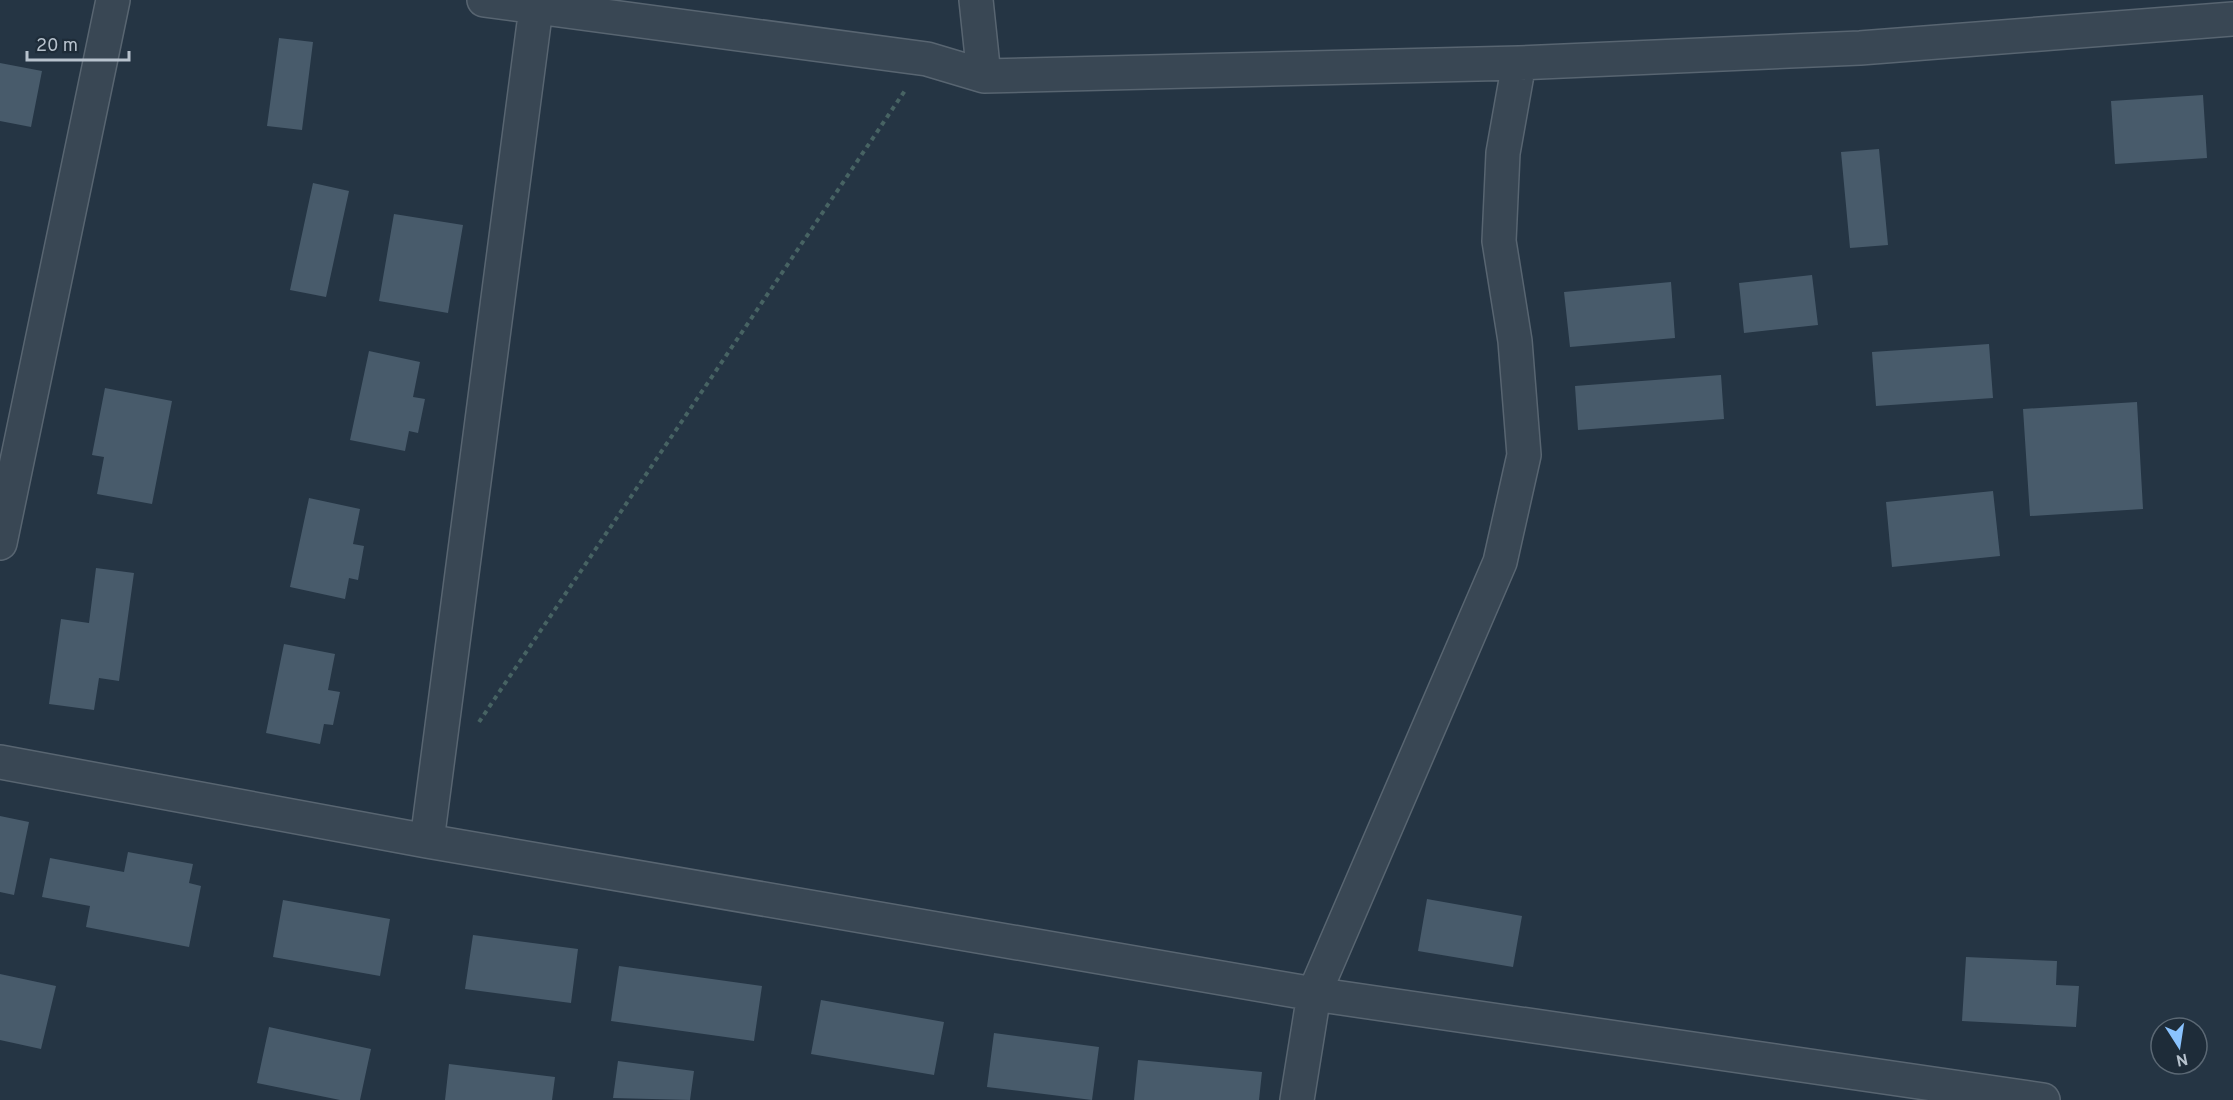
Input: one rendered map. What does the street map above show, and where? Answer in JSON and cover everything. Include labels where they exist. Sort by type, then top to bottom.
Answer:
[{"type":"street","points":[[0,543],[12,422],[113,0]]},
{"type":"street","points":[[484,0],[537,4],[927,58],[984,76],[1519,63],[1860,48],[2233,19]]},
{"type":"street","points":[[976,0],[984,76]]},
{"type":"street","points":[[427,841],[537,4]]},
{"type":"street","points":[[1297,1100],[1314,994],[1500,562],[1524,455],[1515,341],[1499,241],[1503,153],[1519,63]]},
{"type":"street","points":[[0,762],[427,841],[1314,994],[2043,1100]]},
{"type":"path","points":[[474,729],[927,58]]},
{"type":"building","points":[[279,38],[313,42],[302,130],[267,126]]},
{"type":"building","points":[[0,63],[42,71],[31,127],[0,121]]},
{"type":"building","points":[[2203,95],[2207,158],[2115,164],[2111,101]]},
{"type":"building","points":[[1879,149],[1888,245],[1850,248],[1841,152]]},
{"type":"building","points":[[313,183],[349,191],[326,297],[290,290]]},
{"type":"building","points":[[394,214],[463,225],[448,313],[379,301]]},
{"type":"building","points":[[1812,275],[1818,325],[1744,333],[1739,283]]},
{"type":"building","points":[[1671,282],[1675,338],[1570,347],[1564,292]]},
{"type":"building","points":[[1989,344],[1993,398],[1876,406],[1872,352]]},
{"type":"building","points":[[369,351],[420,362],[413,397],[425,399],[418,433],[409,431],[405,451],[350,440]]},
{"type":"building","points":[[1721,375],[1724,419],[1578,430],[1575,386]]},
{"type":"building","points":[[105,388],[172,401],[152,504],[97,494],[104,457],[92,455]]},
{"type":"building","points":[[2137,402],[2143,509],[2030,516],[2023,409]]},
{"type":"building","points":[[1993,491],[2000,556],[1892,567],[1886,502]]},
{"type":"building","points":[[309,498],[360,509],[353,544],[364,546],[358,580],[349,578],[345,599],[290,587]]},
{"type":"building","points":[[96,568],[134,573],[119,681],[99,678],[94,710],[49,704],[61,619],[89,623]]},
{"type":"building","points":[[284,644],[335,654],[328,690],[340,692],[333,725],[324,724],[320,744],[266,733]]},
{"type":"building","points":[[0,816],[29,822],[14,895],[0,892]]},
{"type":"building","points":[[128,852],[193,864],[189,883],[201,886],[189,947],[86,927],[90,906],[42,897],[50,858],[124,872]]},
{"type":"building","points":[[1427,899],[1522,916],[1513,967],[1418,951]]},
{"type":"building","points":[[283,900],[390,919],[380,976],[273,957]]},
{"type":"building","points":[[473,935],[578,949],[571,1003],[465,989]]},
{"type":"building","points":[[1966,957],[2057,961],[2056,985],[2079,986],[2076,1027],[1962,1021]]},
{"type":"building","points":[[619,966],[762,986],[754,1041],[611,1021]]},
{"type":"building","points":[[0,974],[56,986],[41,1049],[0,1040]]},
{"type":"building","points":[[821,1000],[944,1022],[934,1075],[811,1054]]},
{"type":"building","points":[[269,1027],[371,1049],[360,1100],[340,1100],[257,1083]]},
{"type":"building","points":[[994,1033],[1099,1047],[1092,1100],[987,1087]]},
{"type":"building","points":[[1138,1060],[1262,1072],[1259,1100],[1134,1100]]},
{"type":"building","points":[[618,1061],[694,1071],[690,1100],[613,1098]]},
{"type":"building","points":[[449,1064],[555,1077],[552,1100],[445,1100]]}]
